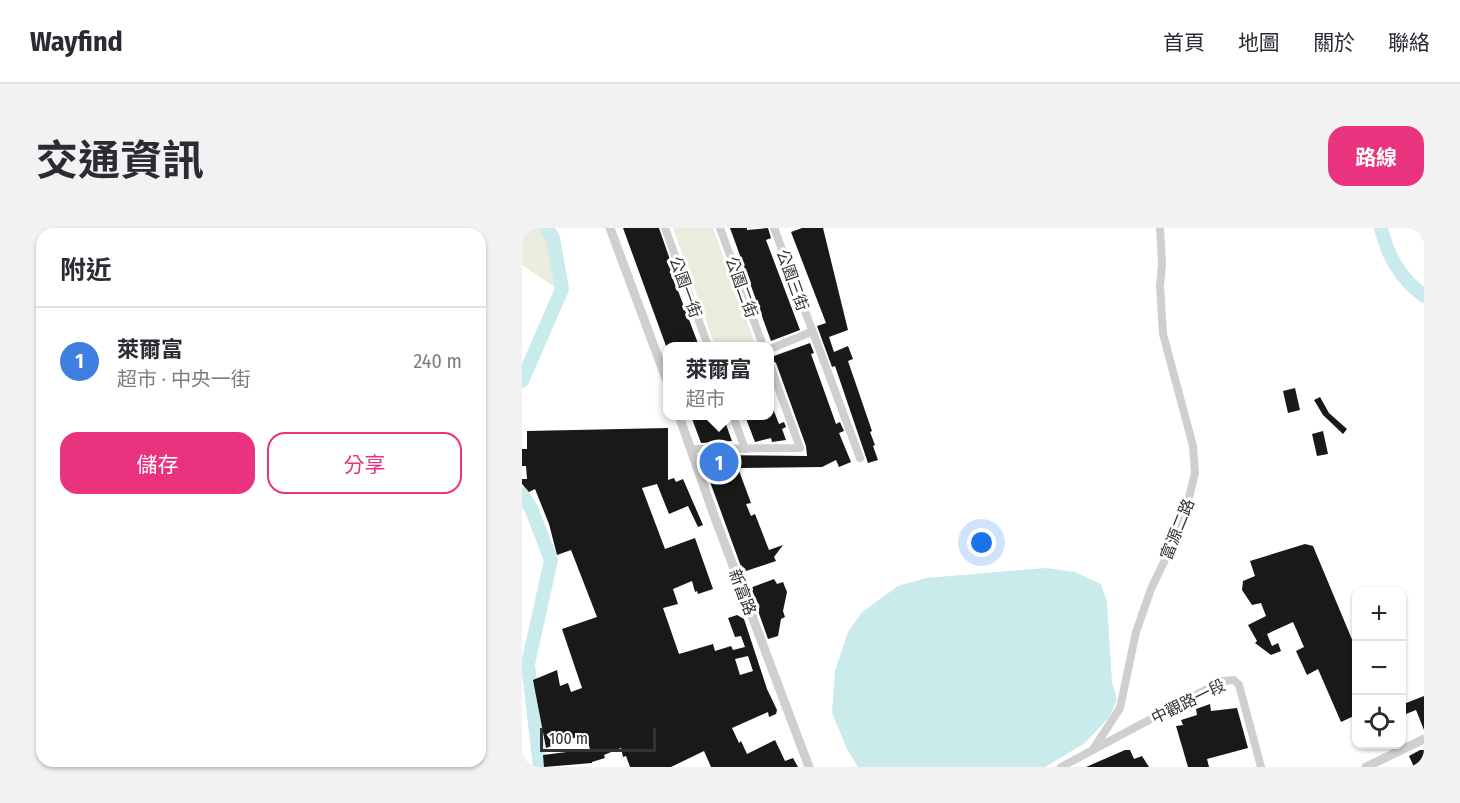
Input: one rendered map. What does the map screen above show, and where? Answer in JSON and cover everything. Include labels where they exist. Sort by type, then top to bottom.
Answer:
[{"type":"street","points":[[610,228],[663,371]]},
{"type":"street","name":"公園一街","points":[[665,228],[707,342]]},
{"type":"street","name":"公園二街","points":[[720,228],[762,342]]},
{"type":"street","name":"公園三街","points":[[774,228],[860,458]]},
{"type":"street","name":"富源二路","points":[[1094,748],[1120,708],[1136,632],[1151,589],[1183,522],[1195,473],[1192,446],[1163,334],[1160,228]]},
{"type":"street","points":[[774,347],[812,332]]},
{"type":"street","points":[[692,449],[800,448],[774,376]]},
{"type":"street","name":"新富路","points":[[681,420],[715,518],[809,767]]},
{"type":"street","points":[[734,420],[745,449]]},
{"type":"street","name":"中觀路一段","points":[[1061,767],[1222,681],[1234,680],[1239,685],[1261,767]]},
{"type":"street","points":[[1366,767],[1424,740]]},
{"type":"shaded area","points":[[522,228],[548,228],[556,288],[522,265]]},
{"type":"shaded area","points":[[673,228],[713,228],[755,342],[714,342]]},
{"type":"water","points":[[1046,568],[1075,572],[1101,584],[1107,602],[1112,682],[1117,699],[1110,716],[1085,743],[1045,767],[858,767],[847,749],[832,713],[835,671],[848,632],[862,612],[898,586],[926,578]]},
{"type":"building","points":[[623,228],[659,228],[675,274],[672,275],[697,342],[665,342]]},
{"type":"building","points":[[730,228],[747,228],[747,230],[768,228],[771,238],[766,240],[800,330],[771,341]]},
{"type":"building","points":[[802,228],[823,228],[848,330],[829,337],[834,352],[848,346],[853,359],[848,361],[872,431],[870,432],[878,460],[868,463],[835,366],[832,367],[817,326],[826,323],[791,232]]},
{"type":"building","points":[[810,343],[814,353],[811,354],[836,424],[840,422],[844,431],[839,433],[851,462],[839,467],[836,460],[822,467],[738,468],[751,503],[746,504],[751,516],[755,514],[769,550],[783,545],[774,557],[776,561],[743,572],[705,468],[707,468],[708,455],[807,456],[806,446],[774,362],[774,356]]},
{"type":"building","points":[[1295,388],[1300,410],[1288,413],[1283,391]]},
{"type":"building","points":[[1320,397],[1329,413],[1347,429],[1343,434],[1323,415],[1314,400]]},
{"type":"building","points":[[774,411],[779,424],[784,422],[786,427],[782,429],[786,440],[772,442],[771,438],[755,442],[747,420],[774,420]]},
{"type":"building","points":[[692,420],[724,420],[732,441],[701,443]]},
{"type":"building","points":[[668,428],[668,480],[674,478],[676,482],[683,479],[703,525],[698,527],[688,506],[669,514],[657,484],[642,488],[665,549],[695,538],[713,589],[698,594],[697,591],[695,592],[692,581],[673,589],[678,604],[663,608],[679,654],[713,644],[715,651],[731,646],[733,650],[745,647],[741,636],[735,637],[728,618],[737,615],[744,619],[767,689],[777,710],[776,714],[769,717],[768,712],[732,728],[747,754],[775,740],[785,761],[793,758],[798,767],[711,767],[704,751],[671,767],[630,767],[626,756],[623,757],[621,748],[592,763],[544,767],[543,755],[590,749],[585,734],[546,748],[533,680],[557,670],[560,686],[568,683],[571,692],[582,688],[562,629],[597,617],[571,550],[557,555],[549,524],[535,489],[529,492],[522,484],[522,479],[527,479],[526,466],[522,466],[522,449],[527,449],[527,431]],"holes":[[[748,656],[753,671],[740,675],[735,659]]]},
{"type":"building","points":[[1323,431],[1328,454],[1317,456],[1312,434]]},
{"type":"building","points":[[1305,544],[1313,546],[1352,639],[1352,717],[1341,722],[1318,669],[1307,675],[1296,651],[1304,647],[1293,622],[1267,634],[1272,646],[1278,643],[1281,651],[1271,655],[1255,643],[1257,641],[1248,625],[1266,616],[1261,603],[1252,605],[1242,590],[1243,581],[1255,576],[1250,561]]},
{"type":"building","points":[[774,579],[777,584],[783,582],[787,592],[783,611],[785,617],[781,619],[778,636],[768,639],[750,588]]},
{"type":"building","points":[[1424,696],[1424,730],[1416,710],[1406,714],[1406,703]]},
{"type":"building","points":[[1210,704],[1211,711],[1237,708],[1248,748],[1207,759],[1209,767],[1188,767],[1176,726],[1183,725],[1181,720],[1197,715],[1196,709]]},
{"type":"building","points":[[1125,750],[1130,750],[1134,759],[1142,756],[1149,767],[1086,767]]},
{"type":"building","points":[[1424,750],[1424,767],[1414,767],[1409,756]]},
{"type":"waterway","points":[[522,381],[562,289],[553,238],[547,228]]},
{"type":"waterway","points":[[1381,228],[1396,266],[1408,282],[1424,296]]},
{"type":"waterway","points":[[522,494],[531,508],[551,560],[528,664],[540,767]]},
{"type":"place","name":"萊爾富","points":[[719,462]]}]
